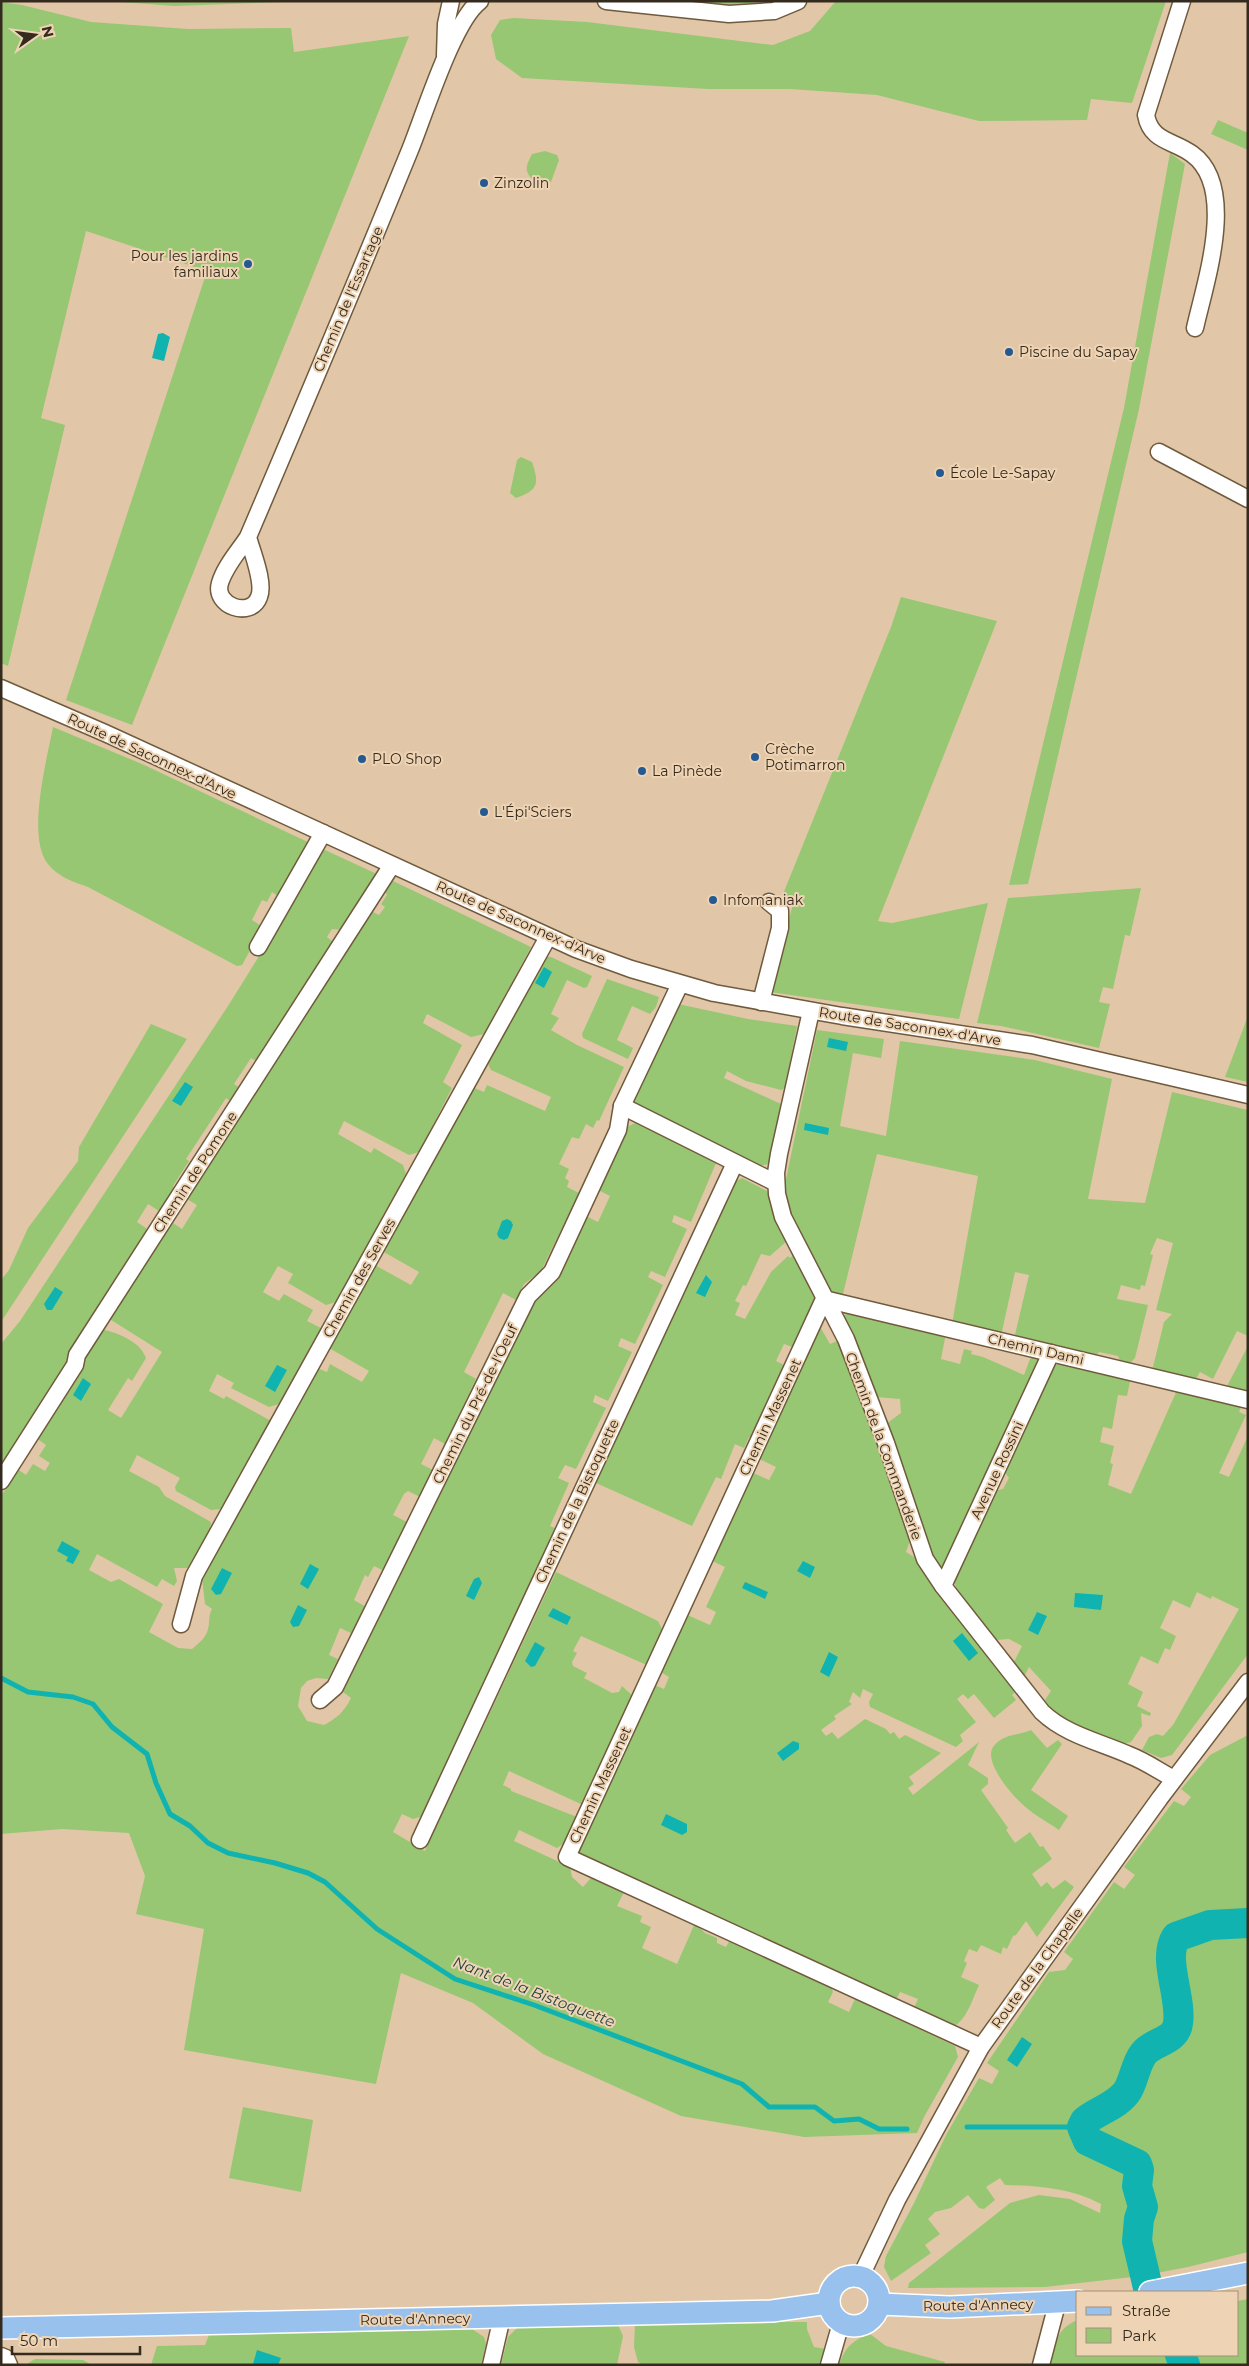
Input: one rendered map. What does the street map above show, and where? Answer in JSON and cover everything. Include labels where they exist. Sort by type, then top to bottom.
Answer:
[{"type":"main road","points":[[1155,2291],[1248,2273]]},
{"type":"main road","points":[[862,2276],[875,2287],[879,2304],[877,2311],[866,2322],[856,2326],[841,2323],[833,2314],[829,2303],[831,2290],[838,2281],[846,2277],[862,2276]]},
{"type":"main road","name":"Route d'Annecy","points":[[879,2304],[932,2307],[1057,2304],[1076,2301]]},
{"type":"main road","name":"Route d'Annecy","points":[[1,2328],[772,2311],[829,2303]]},
{"type":"street","name":"Chemin de l'Essartage","points":[[445,60],[446,18],[451,1]]},
{"type":"street","name":"Chemin de l'Essartage","points":[[248,537],[404,166],[445,60],[468,13],[480,1]]},
{"type":"street","points":[[606,1],[738,14],[774,11],[798,1]]},
{"type":"street","points":[[1182,1],[1146,115],[1148,128],[1154,134],[1192,154],[1203,164],[1212,178],[1216,209],[1214,234],[1194,328]]},
{"type":"street","points":[[1159,452],[1248,498]]},
{"type":"street","name":"Route de Saconnex-d'Arve","points":[[1,688],[604,960],[680,984],[761,1002],[1032,1045],[1248,1095]]},
{"type":"street","points":[[258,947],[323,833]]},
{"type":"street","name":"Chemin de Pomone","points":[[1,1481],[76,1365],[77,1355],[392,865]]},
{"type":"street","points":[[761,1002],[780,928],[780,911],[769,902]]},
{"type":"street","name":"Chemin des Serves","points":[[181,1624],[194,1576],[548,936]]},
{"type":"street","name":"Chemin du Pré-de-l'Oeuf","points":[[320,1700],[335,1687],[528,1296],[552,1272],[618,1130],[622,1106],[680,984]]},
{"type":"street","name":"Chemin de la Commanderie","points":[[811,1011],[779,1154],[776,1194],[784,1217],[849,1348],[886,1444],[925,1559],[943,1586],[1042,1712],[1052,1721],[1064,1729],[1132,1756],[1174,1780]]},
{"type":"street","points":[[622,1106],[776,1183]]},
{"type":"street","name":"Chemin de la Bistoquette","points":[[420,1840],[735,1163]]},
{"type":"street","name":"Chemin Dami","points":[[824,1299],[1248,1400]]},
{"type":"street","name":"Chemin Massenet","points":[[824,1299],[566,1857],[981,2047]]},
{"type":"street","name":"Avenue Rossini","points":[[943,1586],[1051,1353]]},
{"type":"street","name":"Route de la Chapelle","points":[[862,2276],[893,2208],[981,2047],[1174,1780],[1248,1682]]},
{"type":"street","points":[[1041,2365],[1057,2304]]},
{"type":"street","points":[[491,2365],[502,2318]]},
{"type":"street","points":[[829,2365],[841,2323]]},
{"type":"street","points":[[1,2356],[6,2358],[9,2365]]},
{"type":"green space","points":[[106,1],[312,1],[175,6]]},
{"type":"green space","points":[[686,1],[764,1],[729,6]]},
{"type":"green space","points":[[836,1],[1166,1],[1132,103],[1091,99],[1087,120],[979,121],[877,95],[790,89],[708,89],[522,78],[496,59],[491,35],[500,20],[514,18],[587,22],[773,45],[810,31]]},
{"type":"green space","points":[[1,2],[22,5],[91,22],[188,29],[291,28],[294,52],[409,36],[132,725],[66,700],[207,271],[86,231],[41,418],[65,425],[8,666],[1,663]]},
{"type":"green space","points":[[1218,120],[1248,133],[1248,150],[1211,134]]},
{"type":"green space","points":[[545,151],[557,155],[559,160],[551,182],[536,185],[528,173],[528,163],[532,154]]},
{"type":"green space","points":[[1170,153],[1185,164],[1139,409],[1028,884],[1009,885],[1124,408]]},
{"type":"green space","points":[[521,457],[532,462],[536,481],[533,489],[516,498],[510,493],[517,460]]},
{"type":"green space","points":[[901,597],[997,621],[878,921],[892,923],[988,903],[959,1019],[770,992],[793,904],[781,899],[891,627]]},
{"type":"green space","points":[[53,727],[142,764],[310,843],[279,897],[272,892],[267,902],[262,900],[252,920],[263,927],[242,965],[237,966],[88,887],[66,878],[48,864],[42,852],[38,817],[43,777]]},
{"type":"green space","points":[[325,850],[379,875],[343,930],[332,929],[327,937],[333,942],[258,1062],[251,1058],[234,1084],[242,1089],[233,1103],[226,1098],[186,1159],[189,1161],[173,1186],[175,1188],[162,1210],[159,1211],[148,1204],[137,1222],[150,1231],[72,1364],[1,1469],[1,1344],[20,1321],[228,1006],[271,937],[317,853]]},
{"type":"green space","points":[[391,880],[531,947],[484,1034],[471,1037],[427,1014],[423,1023],[462,1045],[443,1082],[452,1088],[419,1152],[409,1155],[344,1121],[338,1134],[371,1153],[374,1148],[403,1165],[406,1174],[336,1302],[326,1305],[288,1283],[293,1274],[278,1266],[263,1292],[279,1301],[284,1294],[313,1310],[307,1321],[321,1328],[279,1404],[269,1407],[231,1388],[234,1383],[217,1374],[209,1391],[224,1399],[226,1396],[271,1421],[221,1509],[211,1510],[176,1491],[175,1487],[180,1478],[137,1455],[129,1471],[159,1487],[165,1496],[211,1522],[210,1530],[188,1568],[174,1568],[177,1581],[174,1586],[162,1579],[157,1587],[97,1554],[89,1570],[111,1582],[119,1579],[163,1604],[149,1632],[178,1648],[192,1649],[202,1640],[209,1626],[212,1609],[205,1604],[202,1578],[317,1368],[327,1372],[330,1364],[362,1382],[369,1371],[329,1348],[373,1264],[411,1285],[419,1272],[382,1251],[472,1087],[484,1092],[487,1085],[545,1111],[551,1097],[491,1070],[487,1062],[545,957],[551,957],[592,976],[587,987],[584,988],[567,980],[551,1014],[559,1018],[551,1030],[577,1045],[624,1067],[599,1121],[597,1120],[593,1128],[586,1124],[579,1139],[572,1137],[559,1164],[569,1169],[565,1178],[569,1181],[567,1187],[579,1193],[541,1271],[524,1284],[516,1300],[503,1293],[464,1372],[476,1379],[445,1444],[434,1438],[421,1464],[433,1470],[420,1497],[408,1491],[404,1494],[393,1515],[407,1522],[384,1571],[374,1566],[368,1577],[365,1575],[354,1600],[366,1607],[353,1634],[340,1628],[329,1655],[338,1659],[328,1679],[316,1678],[307,1681],[301,1688],[298,1706],[307,1721],[324,1725],[333,1720],[346,1707],[351,1698],[343,1692],[538,1295],[586,1216],[598,1222],[610,1196],[600,1191],[599,1187],[627,1127],[635,1123],[716,1163],[691,1222],[674,1215],[672,1222],[687,1229],[665,1277],[651,1271],[648,1277],[663,1285],[635,1344],[621,1338],[618,1346],[632,1352],[608,1401],[595,1395],[593,1402],[606,1408],[576,1469],[565,1465],[558,1478],[569,1483],[550,1526],[557,1529],[423,1816],[413,1819],[402,1814],[393,1832],[425,1851],[556,1572],[658,1621],[664,1633],[649,1666],[581,1636],[573,1651],[577,1653],[572,1662],[573,1666],[587,1673],[584,1678],[612,1693],[619,1692],[622,1686],[634,1697],[583,1805],[509,1771],[503,1785],[511,1789],[511,1791],[577,1817],[567,1841],[557,1848],[519,1830],[514,1841],[570,1867],[572,1877],[583,1887],[591,1878],[624,1892],[617,1906],[642,1916],[640,1922],[651,1927],[642,1948],[677,1964],[695,1923],[705,1933],[717,1938],[717,1943],[726,1947],[730,1940],[830,1985],[833,1992],[828,2002],[849,2012],[855,1999],[955,2046],[958,2057],[917,2133],[804,2137],[681,2116],[543,2054],[473,2003],[401,1973],[376,2084],[184,2050],[204,1929],[136,1914],[145,1876],[129,1833],[62,1829],[1,1834],[1,1492],[3,1493],[10,1483],[8,1476],[16,1468],[26,1475],[33,1464],[45,1471],[50,1463],[39,1456],[46,1445],[36,1438],[101,1329],[121,1335],[134,1342],[146,1358],[132,1381],[128,1378],[108,1410],[121,1418],[162,1352],[108,1318],[170,1221],[182,1229],[197,1205],[185,1198],[371,911],[379,915],[385,907],[381,904],[387,895],[384,890]]},
{"type":"green space","points":[[1141,888],[1130,936],[1125,935],[1113,989],[1103,987],[1099,1002],[1110,1004],[1099,1048],[1001,1026],[977,1023],[1008,898]]},
{"type":"green space","points":[[607,979],[659,997],[656,1007],[650,1014],[632,1006],[617,1040],[633,1048],[628,1059],[583,1038],[582,1034]]},
{"type":"green space","points":[[678,1004],[748,1019],[797,1026],[785,1088],[781,1090],[746,1081],[727,1071],[724,1078],[781,1104],[769,1164],[757,1166],[632,1101]]},
{"type":"green space","points":[[1248,1016],[1248,1082],[1225,1077]]},
{"type":"green space","points":[[151,1024],[187,1039],[1,1322],[1,1280],[9,1270],[28,1228],[78,1161],[79,1147]]},
{"type":"green space","points":[[817,1030],[884,1039],[881,1058],[853,1053],[840,1126],[886,1136],[900,1041],[1035,1060],[1112,1079],[1088,1199],[1145,1203],[1172,1092],[1248,1110],[1248,1336],[1237,1331],[1213,1379],[1200,1372],[1194,1382],[1152,1371],[1164,1322],[1172,1314],[1156,1310],[1173,1243],[1157,1238],[1150,1254],[1153,1255],[1145,1286],[1141,1285],[1140,1290],[1121,1285],[1117,1299],[1148,1305],[1135,1358],[1130,1363],[1122,1365],[1118,1356],[1099,1352],[1094,1357],[1014,1339],[1029,1275],[1015,1272],[1001,1336],[952,1324],[978,1176],[877,1154],[842,1298],[821,1279],[803,1247],[791,1213],[785,1184]]},
{"type":"green space","points":[[742,1178],[767,1191],[788,1240],[770,1256],[761,1254],[746,1286],[743,1285],[735,1301],[740,1303],[735,1315],[745,1319],[771,1272],[788,1256],[790,1258],[795,1254],[813,1285],[814,1304],[809,1320],[795,1348],[784,1344],[776,1361],[788,1367],[755,1440],[749,1437],[744,1448],[735,1444],[721,1479],[716,1477],[692,1526],[596,1483],[734,1182]]},
{"type":"green space","points":[[849,1311],[946,1333],[941,1359],[960,1364],[964,1349],[972,1351],[971,1354],[983,1357],[1024,1375],[1030,1359],[1037,1355],[1040,1363],[945,1571],[938,1571],[886,1424],[901,1413],[900,1399],[876,1397],[842,1318]]},
{"type":"green space","points":[[819,1325],[830,1344],[837,1341],[841,1342],[861,1392],[911,1537],[906,1552],[914,1557],[936,1589],[1017,1690],[1012,1695],[1016,1700],[994,1718],[974,1694],[968,1699],[963,1694],[957,1699],[976,1722],[960,1735],[963,1741],[956,1747],[870,1707],[869,1702],[873,1694],[863,1689],[860,1698],[853,1692],[849,1702],[852,1704],[834,1716],[836,1719],[821,1730],[826,1736],[832,1732],[838,1739],[865,1719],[886,1729],[890,1734],[894,1732],[899,1739],[905,1735],[941,1753],[909,1777],[914,1784],[908,1788],[913,1795],[979,1742],[968,1765],[988,1778],[988,1784],[981,1790],[1008,1828],[1006,1830],[1015,1843],[1030,1832],[1040,1847],[1043,1846],[1052,1859],[1032,1874],[1041,1887],[1047,1882],[1053,1889],[1065,1880],[1074,1887],[1037,1937],[1026,1921],[1016,1935],[1013,1936],[1007,1949],[1003,1947],[1001,1954],[981,1945],[977,1952],[969,1949],[964,1961],[967,1963],[961,1977],[979,1985],[971,2004],[960,2022],[949,2029],[912,2012],[918,1999],[900,1992],[894,2004],[581,1857],[578,1848],[652,1684],[664,1689],[669,1677],[659,1671],[685,1614],[710,1625],[716,1612],[706,1607],[725,1567],[710,1560],[751,1472],[769,1480],[776,1467],[757,1458]]},
{"type":"green space","points":[[1248,1346],[1248,1395],[1225,1390]]},
{"type":"green space","points":[[1062,1362],[1130,1381],[1127,1396],[1118,1395],[1112,1429],[1103,1427],[1100,1442],[1114,1446],[1110,1463],[1113,1464],[1108,1485],[1131,1494],[1177,1390],[1242,1405],[1239,1412],[1246,1415],[1219,1473],[1229,1477],[1248,1436],[1248,1654],[1172,1755],[1161,1758],[1142,1750],[1149,1737],[1157,1734],[1163,1736],[1173,1725],[1239,1609],[1212,1596],[1211,1599],[1197,1592],[1190,1608],[1173,1600],[1160,1628],[1176,1636],[1170,1650],[1165,1648],[1158,1664],[1141,1656],[1128,1684],[1143,1692],[1137,1706],[1151,1713],[1150,1716],[1141,1713],[1142,1726],[1131,1742],[1124,1744],[1080,1727],[1051,1708],[1045,1700],[1051,1691],[1029,1667],[1024,1677],[1012,1662],[1022,1646],[1009,1639],[996,1640],[957,1592],[953,1576],[993,1491],[1003,1489],[1009,1478],[1003,1470],[1052,1367]]},
{"type":"green space","points":[[1031,1730],[1047,1748],[1058,1740],[1062,1744],[1031,1790],[1068,1816],[1059,1830],[1018,1800],[998,1775],[992,1760],[991,1753],[997,1742],[1006,1737]]},
{"type":"green space","points":[[1248,1735],[1248,2252],[1188,2267],[1141,2276],[1045,2287],[908,2288],[909,2283],[1010,2203],[1039,2195],[1070,2199],[1100,2213],[1101,2204],[1078,2194],[1043,2187],[1005,2185],[1000,2178],[986,2187],[995,2200],[984,2209],[979,2208],[968,2195],[951,2208],[935,2212],[928,2219],[940,2234],[925,2245],[931,2253],[891,2281],[884,2267],[886,2256],[914,2203],[946,2135],[979,2078],[992,2084],[999,2071],[987,2063],[1049,1972],[1065,1970],[1073,1959],[1064,1952],[1114,1882],[1124,1889],[1135,1875],[1124,1867],[1174,1801],[1184,1806],[1191,1797],[1181,1789],[1210,1755]]},
{"type":"green space","points":[[243,2107],[313,2120],[301,2192],[229,2178]]},
{"type":"green space","points":[[1248,2299],[1248,2365],[1049,2365],[1057,2338],[1065,2328],[1076,2321],[1076,2356],[1239,2356],[1239,2301]]},
{"type":"green space","points":[[807,2322],[807,2329],[814,2347],[826,2349],[820,2365],[643,2365],[638,2362],[634,2347],[635,2325]]},
{"type":"green space","points":[[618,2325],[623,2336],[617,2365],[501,2365],[508,2337],[517,2328]]},
{"type":"green space","points":[[472,2329],[484,2337],[486,2344],[481,2365],[151,2365],[157,2346],[205,2345],[209,2335]]},
{"type":"green space","points":[[870,2334],[886,2346],[945,2362],[944,2365],[839,2365],[850,2345]]},
{"type":"green space","points":[[35,2359],[83,2360],[90,2364],[25,2365]]},
{"type":"water","points":[[163,333],[170,337],[164,361],[152,358],[158,334]]},
{"type":"water","points":[[544,967],[552,972],[544,988],[535,983]]},
{"type":"water","points":[[829,1038],[848,1042],[846,1051],[827,1047]]},
{"type":"water","points":[[185,1082],[193,1087],[181,1106],[172,1101]]},
{"type":"water","points":[[805,1123],[829,1128],[828,1135],[804,1130]]},
{"type":"water","points":[[507,1219],[513,1225],[508,1238],[504,1240],[499,1238],[497,1234],[502,1221]]},
{"type":"water","points":[[706,1275],[712,1282],[705,1297],[696,1293]]},
{"type":"water","points":[[55,1287],[63,1292],[52,1310],[47,1310],[44,1304]]},
{"type":"water","points":[[277,1365],[287,1370],[275,1392],[265,1386]]},
{"type":"water","points":[[83,1378],[91,1384],[81,1401],[73,1395]]},
{"type":"water","points":[[62,1541],[80,1551],[73,1564],[66,1561],[68,1557],[57,1551]]},
{"type":"water","points":[[803,1561],[815,1567],[810,1578],[797,1571]]},
{"type":"water","points":[[310,1564],[319,1569],[308,1589],[300,1584]]},
{"type":"water","points":[[222,1568],[232,1573],[221,1594],[216,1595],[211,1589]]},
{"type":"water","points":[[479,1577],[482,1583],[474,1600],[466,1596],[474,1579]]},
{"type":"water","points":[[745,1582],[768,1592],[765,1599],[742,1588]]},
{"type":"water","points":[[1075,1593],[1103,1595],[1101,1610],[1074,1607]]},
{"type":"water","points":[[298,1605],[307,1610],[299,1626],[293,1627],[290,1622]]},
{"type":"water","points":[[553,1608],[571,1617],[567,1625],[548,1616]]},
{"type":"water","points":[[1037,1612],[1047,1616],[1038,1635],[1028,1630]]},
{"type":"water","points":[[962,1633],[978,1653],[969,1661],[953,1641]]},
{"type":"water","points":[[535,1642],[545,1648],[535,1666],[531,1667],[525,1661]]},
{"type":"water","points":[[829,1652],[838,1657],[829,1677],[820,1672]]},
{"type":"water","points":[[793,1741],[799,1743],[799,1749],[783,1761],[777,1753]]},
{"type":"water","points":[[666,1814],[687,1824],[687,1832],[682,1835],[661,1825]]},
{"type":"water","points":[[1022,2037],[1032,2044],[1017,2067],[1007,2060]]},
{"type":"water","points":[[257,2350],[281,2358],[278,2365],[253,2364]]},
{"type":"waterway","name":"Nant de la Bistoquette","points":[[1,1678],[28,1692],[73,1697],[93,1704],[112,1727],[147,1754],[156,1783],[170,1814],[190,1826],[208,1843],[228,1853],[275,1863],[308,1873],[325,1882],[377,1929],[455,1979],[534,2005],[742,2084],[769,2107],[815,2107],[834,2121],[859,2119],[879,2129],[907,2129]]},
{"type":"waterway","points":[[1149,2291],[1137,2241],[1139,2219],[1143,2207],[1137,2186],[1139,2170],[1137,2164],[1088,2141],[1082,2127],[1090,2117],[1114,2104],[1124,2095],[1130,2086],[1142,2055],[1149,2048],[1173,2034],[1176,2029],[1178,2013],[1171,1956],[1172,1946],[1176,1937],[1210,1925],[1248,1923]]},
{"type":"waterway","name":"Nant de la Bistoquette","points":[[967,2127],[1082,2127]]},
{"type":"waterway","points":[[1180,2356],[1185,2365]]},
{"type":"place","name":"Zinzolin","points":[[484,183]]},
{"type":"place","name":"Pour les jardins familiaux","points":[[248,264]]},
{"type":"place","name":"Piscine du Sapay","points":[[1009,352]]},
{"type":"place","name":"École Le-Sapay","points":[[940,473]]},
{"type":"place","name":"Crèche Potimarron","points":[[755,757]]},
{"type":"place","name":"PLO Shop","points":[[362,759]]},
{"type":"place","name":"La Pinède","points":[[642,771]]},
{"type":"place","name":"L'Épi'Sciers","points":[[484,812]]},
{"type":"place","name":"Infomaniak","points":[[713,900]]}]
